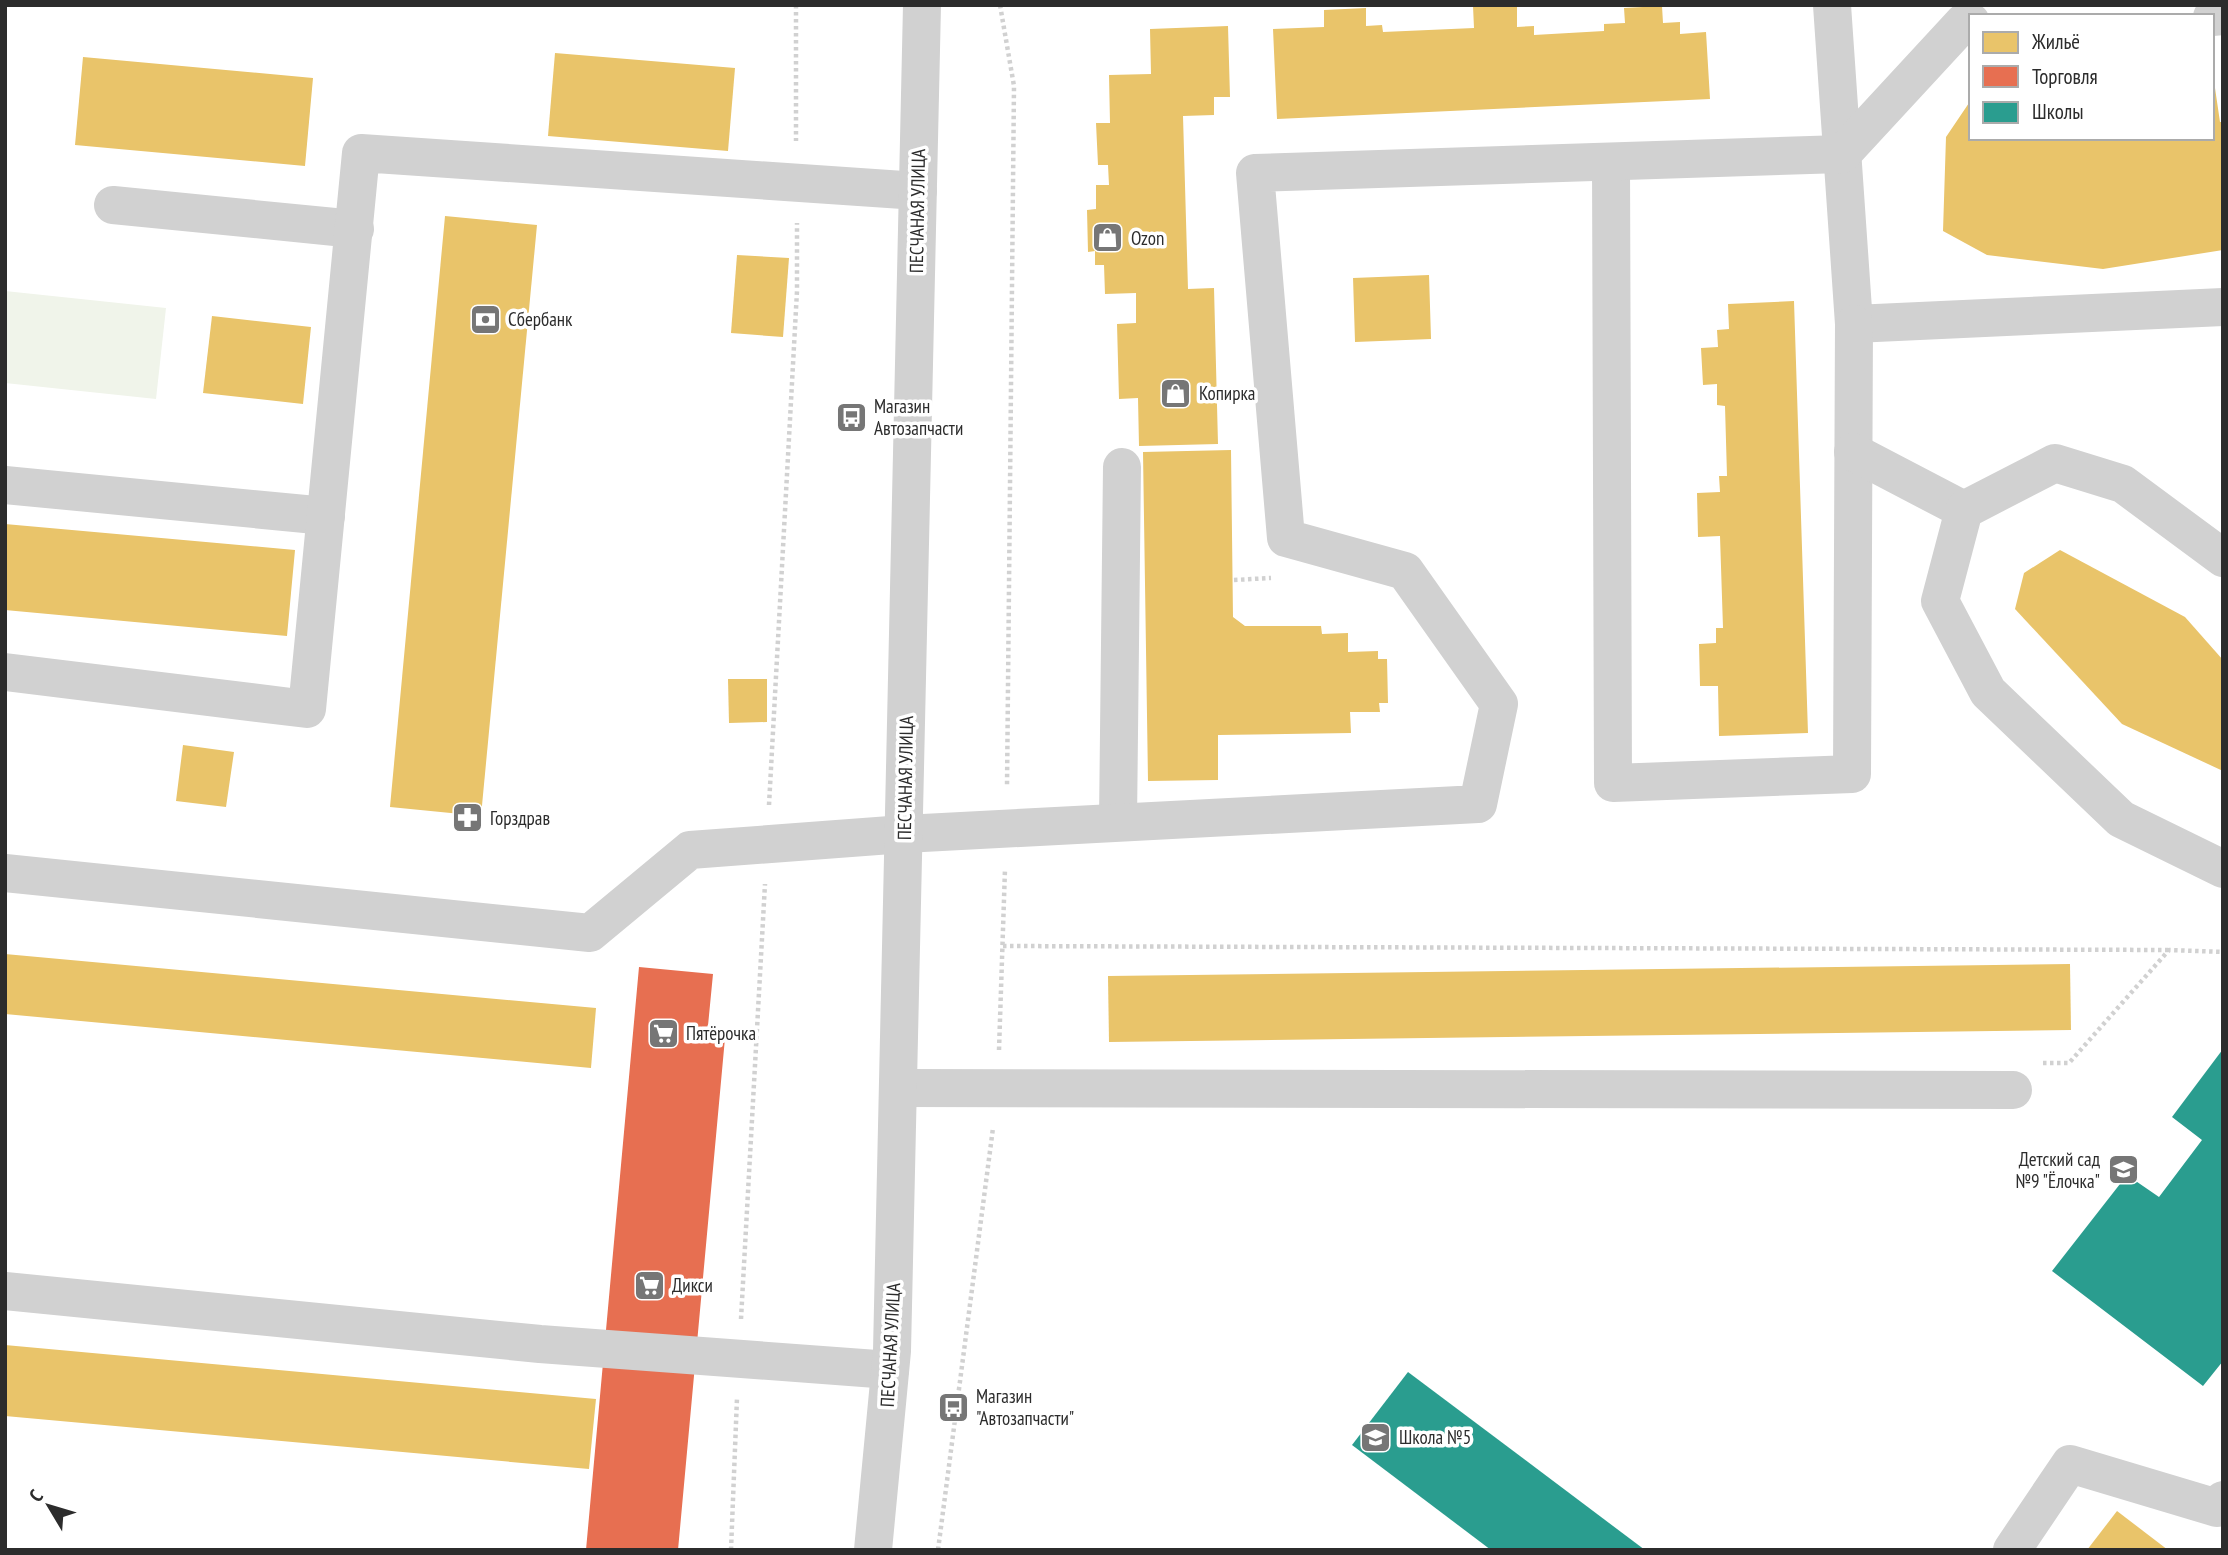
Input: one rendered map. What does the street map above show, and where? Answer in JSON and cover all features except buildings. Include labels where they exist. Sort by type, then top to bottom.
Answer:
[{"type":"street","name":"ПЕСЧАНАЯ УЛИЦА","points":[[873,1550],[890,1370],[922,5]]},
{"type":"street","points":[[1611,162],[1613,783],[1852,774],[1854,324],[1832,5]]},
{"type":"street","points":[[5,873],[590,933],[690,850],[904,834],[1478,804],[1499,704],[1405,571],[1286,538],[1255,173],[1842,154],[1964,22],[1969,22]]},
{"type":"street","points":[[5,672],[307,709],[361,153],[918,191]]},
{"type":"street","points":[[113,205],[355,229]]},
{"type":"street","points":[[1854,324],[2223,307]]},
{"type":"street","points":[[1853,452],[1964,510]]},
{"type":"street","points":[[2223,558],[2123,484],[2055,463],[1964,510],[1940,601],[1988,692],[2121,819],[2223,869]]},
{"type":"street","points":[[1118,822],[1122,467]]},
{"type":"street","points":[[5,485],[326,516]]},
{"type":"street","points":[[898,1088],[2013,1090]]},
{"type":"street","points":[[5,1291],[540,1344],[890,1370]]},
{"type":"street","points":[[2012,1550],[2070,1464],[2217,1508],[2223,1500]]},
{"type":"path","points":[[731,1550],[797,291],[796,5]]},
{"type":"path","points":[[937,1550],[998,1088],[1007,828],[1014,86],[1000,5]]},
{"type":"path","points":[[1003,946],[2168,950]]},
{"type":"shaded area","points":[[5,291],[166,308],[156,399],[5,383]]},
{"type":"place","name":"Ozon","points":[[1108,238]]},
{"type":"place","name":"Сбербанк","points":[[485,319]]},
{"type":"place","name":"Копирка","points":[[1176,393]]},
{"type":"place","name":"Магазин Автозапчасти","points":[[851,417]]},
{"type":"place","name":"Горздрав","points":[[467,818]]},
{"type":"place","name":"Пятёрочка","points":[[663,1033]]},
{"type":"place","name":"Детский сад №9 \"Ёлочка\"","points":[[2123,1170]]},
{"type":"place","name":"Дикси","points":[[649,1285]]},
{"type":"place","name":"Магазин \"Автозапчасти\"","points":[[953,1407]]},
{"type":"place","name":"Школа №5","points":[[1376,1437]]}]
